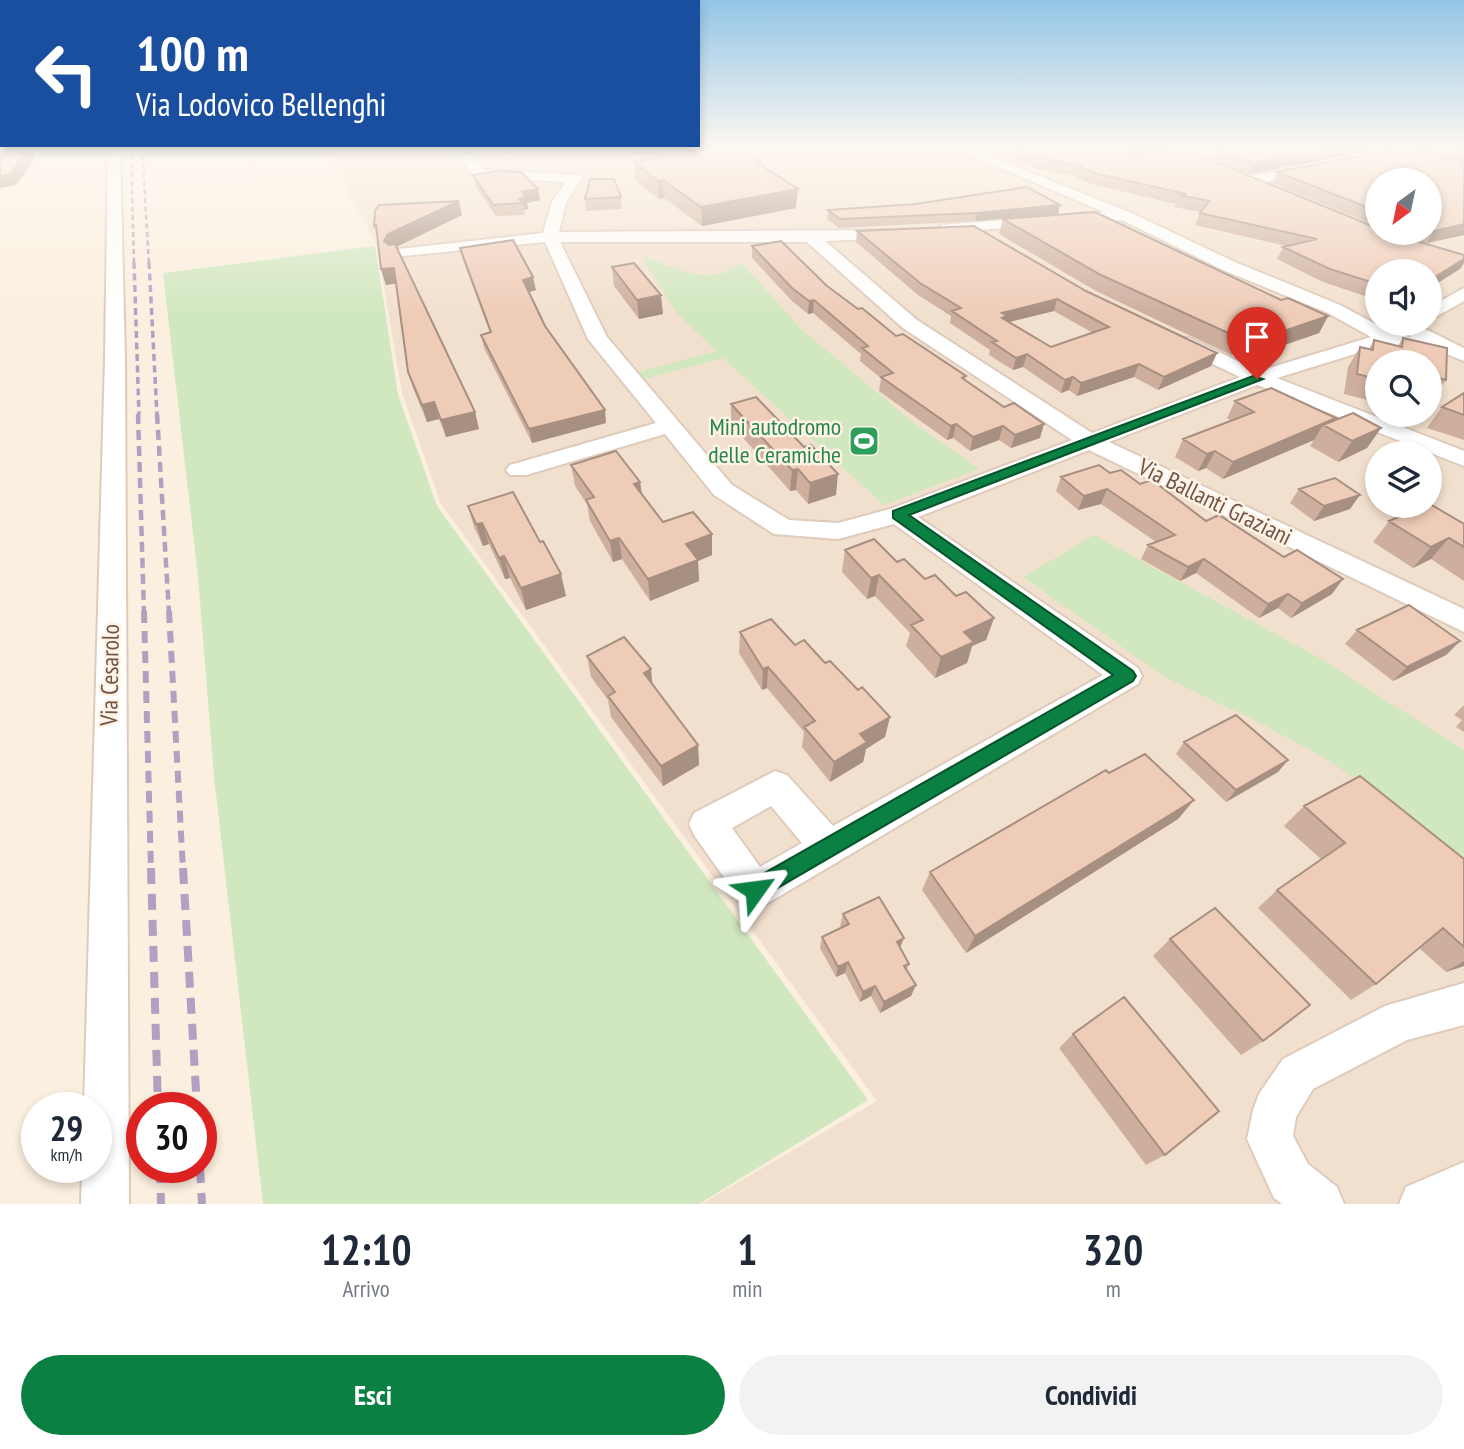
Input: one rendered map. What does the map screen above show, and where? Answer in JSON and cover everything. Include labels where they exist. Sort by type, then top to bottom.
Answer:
[{"type":"street","name":"Via Cesarolo","points":[[105,1204],[115,359],[114,203]]},
{"type":"street","points":[[559,203],[550,237],[598,339],[723,490],[783,528],[838,531],[898,514],[1257,379],[1381,336]]},
{"type":"street","points":[[1095,203],[1229,266],[1365,319]]},
{"type":"street","points":[[399,254],[550,237],[811,237],[975,229],[1124,215]]},
{"type":"street","points":[[975,229],[998,242]]},
{"type":"street","name":"Via Ballanti Graziani","points":[[811,237],[910,324],[1090,442],[1464,621]]},
{"type":"street","points":[[1442,307],[1464,293]]},
{"type":"street","points":[[1161,332],[1257,379],[1464,459]]},
{"type":"street","points":[[1413,336],[1459,354]]},
{"type":"street","points":[[518,470],[670,426]]},
{"type":"street","points":[[828,847],[1127,676],[898,514]]},
{"type":"street","points":[[1320,1204],[1291,1181],[1270,1139],[1275,1110],[1298,1074],[1400,1021],[1464,1004]]},
{"type":"street","points":[[1423,1204],[1464,1186]]},
{"type":"shaded area","points":[[355,203],[1365,203],[1365,245],[1442,245],[1442,203],[1464,203],[1464,1204],[701,1204],[877,1101],[441,504],[402,393],[377,246]]},
{"type":"green space","points":[[375,246],[398,395],[437,506],[868,1100],[699,1204],[263,1204],[214,776],[198,576],[163,273]]},
{"type":"green space","points":[[642,258],[689,273],[706,275],[723,272],[742,263],[801,329],[910,420],[979,469],[884,505],[723,358],[645,379],[639,372],[716,351],[678,314]]},
{"type":"green space","points":[[1094,535],[1316,656],[1464,750],[1464,858],[1406,813],[1325,758],[1168,679],[1023,577]]},
{"type":"building","points":[[454,203],[388,234],[384,241],[389,245],[395,244],[475,412],[441,420],[434,402],[422,405],[408,372],[394,268],[381,269],[376,225],[374,226],[375,211],[379,205]]},
{"type":"building","points":[[696,203],[722,203],[701,207]]},
{"type":"building","points":[[1207,203],[1316,203],[1365,223],[1365,245],[1430,245],[1464,255],[1464,259],[1442,273],[1442,259],[1365,259],[1365,280],[1330,269],[1283,247],[1317,239],[1200,213]]},
{"type":"building","points":[[1442,203],[1464,203],[1464,224],[1442,229]]},
{"type":"building","points":[[916,204],[1060,205],[977,213],[840,219],[828,210]]},
{"type":"building","points":[[1095,212],[1281,300],[1288,298],[1328,316],[1255,341],[1244,336],[1239,338],[1101,275],[1003,219]]},
{"type":"building","points":[[974,226],[1086,291],[1217,353],[1164,377],[1139,364],[1081,383],[1073,377],[1065,380],[1027,354],[1016,358],[992,342],[997,341],[952,311],[961,308],[920,283],[857,231]],"holes":[[[1057,299],[1109,327],[1051,347],[1002,318],[1007,316],[1002,313]]]},
{"type":"building","points":[[513,240],[533,277],[523,280],[545,326],[605,410],[529,429],[481,335],[491,332],[460,248]]},
{"type":"building","points":[[781,241],[827,286],[858,309],[862,308],[896,336],[903,334],[966,376],[962,378],[1004,407],[1014,403],[1044,424],[1015,435],[1003,426],[973,437],[956,424],[951,426],[881,377],[893,373],[862,348],[868,346],[814,300],[809,301],[792,288],[752,246]]},
{"type":"building","points":[[634,263],[661,295],[637,300],[612,267]]},
{"type":"building","points":[[1403,338],[1447,348],[1446,380],[1442,379],[1442,350],[1373,350],[1374,340],[1402,347]]},
{"type":"building","points":[[1360,347],[1373,350],[1365,350],[1365,376],[1357,374]]},
{"type":"building","points":[[1271,388],[1336,418],[1233,462],[1215,451],[1207,454],[1183,439],[1254,412],[1235,401]]},
{"type":"building","points":[[1464,393],[1464,415],[1442,407]]},
{"type":"building","points":[[756,397],[804,447],[811,445],[838,474],[810,483],[798,469],[792,470],[731,404]]},
{"type":"building","points":[[1353,413],[1365,419],[1365,427],[1381,428],[1352,441],[1323,425]]},
{"type":"building","points":[[616,451],[640,482],[634,484],[663,522],[693,512],[712,534],[686,544],[698,560],[648,579],[619,538],[610,541],[586,500],[594,497],[571,465]]},
{"type":"building","points":[[1099,465],[1110,473],[1121,470],[1140,484],[1152,480],[1206,521],[1219,515],[1284,557],[1297,550],[1343,579],[1302,603],[1288,594],[1268,604],[1204,559],[1188,567],[1148,545],[1175,535],[1107,489],[1084,496],[1061,477]]},
{"type":"building","points":[[1335,478],[1360,495],[1324,506],[1299,489]]},
{"type":"building","points":[[513,492],[561,574],[521,588],[504,556],[499,558],[482,523],[476,524],[468,506]]},
{"type":"building","points":[[1442,511],[1464,524],[1464,547],[1449,538],[1431,547],[1389,521],[1396,518],[1442,518]]},
{"type":"building","points":[[874,539],[897,562],[904,559],[925,579],[935,575],[956,596],[966,592],[994,618],[964,632],[974,642],[941,657],[911,625],[923,620],[879,575],[871,578],[845,550]]},
{"type":"building","points":[[1409,605],[1460,641],[1407,667],[1357,630]]},
{"type":"building","points":[[771,619],[795,645],[804,640],[825,663],[830,661],[858,690],[862,687],[890,717],[860,734],[867,742],[834,762],[804,727],[815,721],[768,667],[763,669],[740,632]]},
{"type":"building","points":[[624,637],[651,669],[644,673],[698,745],[661,766],[608,696],[615,692],[587,656]]},
{"type":"building","points":[[1236,715],[1288,760],[1236,790],[1184,742]]},
{"type":"building","points":[[1145,754],[1194,800],[975,936],[930,872],[1106,770],[1109,773]]},
{"type":"building","points":[[1360,776],[1464,859],[1464,947],[1443,928],[1376,984],[1277,890],[1345,843],[1304,806]]},
{"type":"building","points":[[879,897],[904,938],[897,942],[909,964],[904,966],[916,985],[884,1002],[875,986],[863,992],[848,962],[838,967],[822,937],[849,924],[843,914]]},
{"type":"building","points":[[1215,908],[1310,1005],[1263,1041],[1170,939]]},
{"type":"building","points":[[1124,997],[1219,1111],[1165,1155],[1073,1034]]},
{"type":"railway","points":[[132,203],[134,264]]},
{"type":"railway","points":[[145,203],[149,264]]},
{"type":"railway","points":[[134,262],[139,415]]},
{"type":"railway","points":[[149,262],[157,415]]},
{"type":"railway","points":[[138,414],[144,613]]},
{"type":"railway","points":[[157,414],[169,613]]},
{"type":"railway","points":[[144,611],[151,870]]},
{"type":"railway","points":[[169,611],[183,870]]},
{"type":"railway","points":[[151,868],[158,1092]]},
{"type":"railway","points":[[183,868],[196,1092]]},
{"type":"railway","points":[[160,1183],[161,1204]]},
{"type":"railway","points":[[201,1183],[202,1204]]},
{"type":"place","name":"Mini autodromo delle Ceramiche","points":[[864,441]]},
{"type":"route","points":[[755,890],[1127,676],[898,514],[1257,379]]}]
